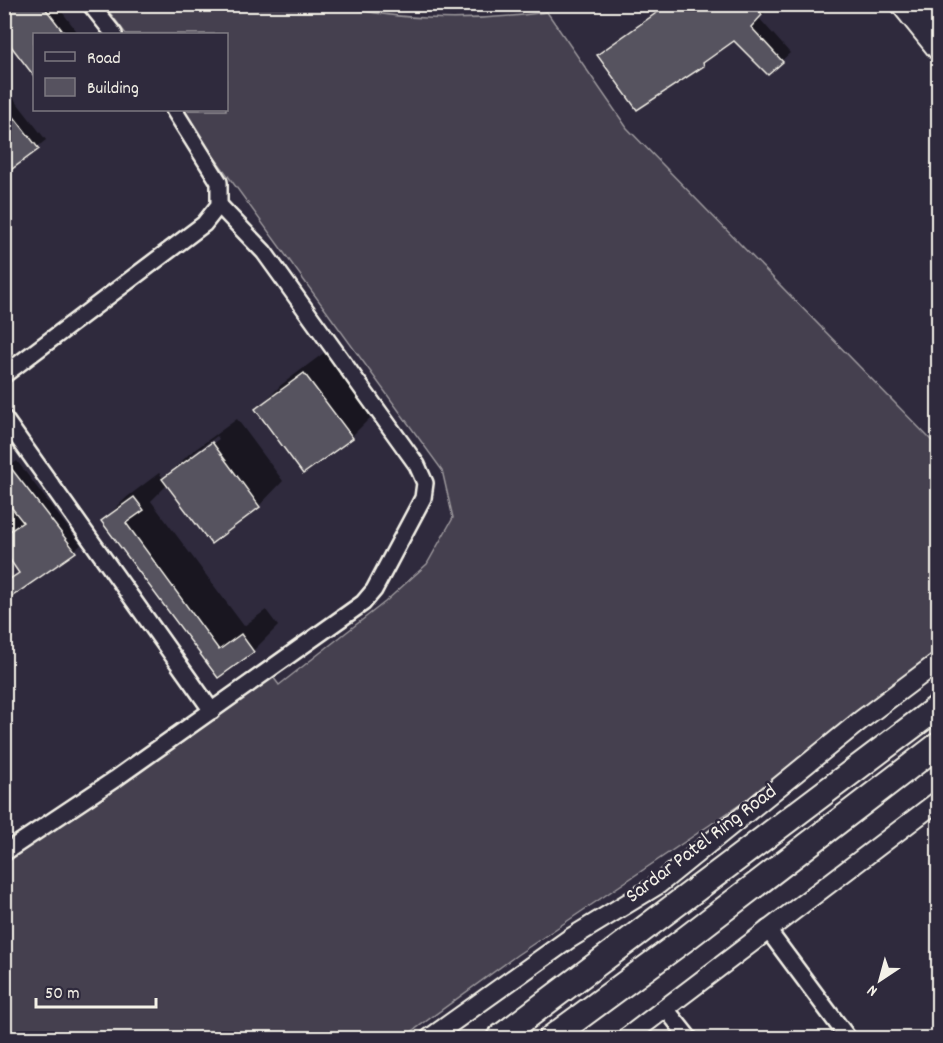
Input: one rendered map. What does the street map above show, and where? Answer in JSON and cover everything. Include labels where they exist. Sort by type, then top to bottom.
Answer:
[{"type":"highway","name":"Sardar Patel Ring Road","points":[[499,1038],[939,707]]},
{"type":"highway","points":[[551,1038],[684,940],[939,745]]},
{"type":"main road","points":[[901,4],[939,50]]},
{"type":"main road","points":[[925,4],[939,21]]},
{"type":"street","points":[[90,4],[113,33]]},
{"type":"street","points":[[4,375],[204,224],[219,205],[219,182],[175,111]]},
{"type":"street","points":[[4,852],[212,711],[363,603],[374,590],[398,541],[414,517],[425,483],[417,465],[264,252],[242,226],[219,205]]},
{"type":"street","points":[[4,418],[212,711]]},
{"type":"street","name":"Sardar Patel Ring Road","points":[[430,1038],[569,939],[659,884],[861,720],[939,662]]},
{"type":"street","points":[[626,1038],[939,801]]},
{"type":"street","points":[[767,929],[848,1038]]},
{"type":"street","points":[[666,1009],[689,1038]]},
{"type":"shaded area","points":[[337,4],[387,15],[441,18],[496,17],[547,12],[627,128],[932,441],[938,437],[938,671],[517,955],[403,1038],[5,1038],[5,844],[265,666],[279,685],[385,602],[427,564],[453,518],[442,470],[181,111],[228,111],[228,33],[125,33],[104,5]]},
{"type":"building","points":[[4,4],[42,4],[64,33],[33,33],[33,75],[4,37]]},
{"type":"building","points":[[669,4],[755,4],[762,15],[751,27],[783,62],[768,75],[734,41],[703,63],[704,66],[637,110],[597,55]]},
{"type":"building","points":[[4,104],[39,149],[4,175]]},
{"type":"building","points":[[304,373],[353,438],[303,474],[255,409]]},
{"type":"building","points":[[212,442],[260,507],[211,544],[162,479]]},
{"type":"building","points":[[4,459],[76,552],[4,602],[4,583],[19,573],[4,551],[4,535],[23,522],[4,498]]},
{"type":"building","points":[[134,497],[144,510],[126,523],[219,650],[241,634],[254,652],[218,678],[101,521]]}]
